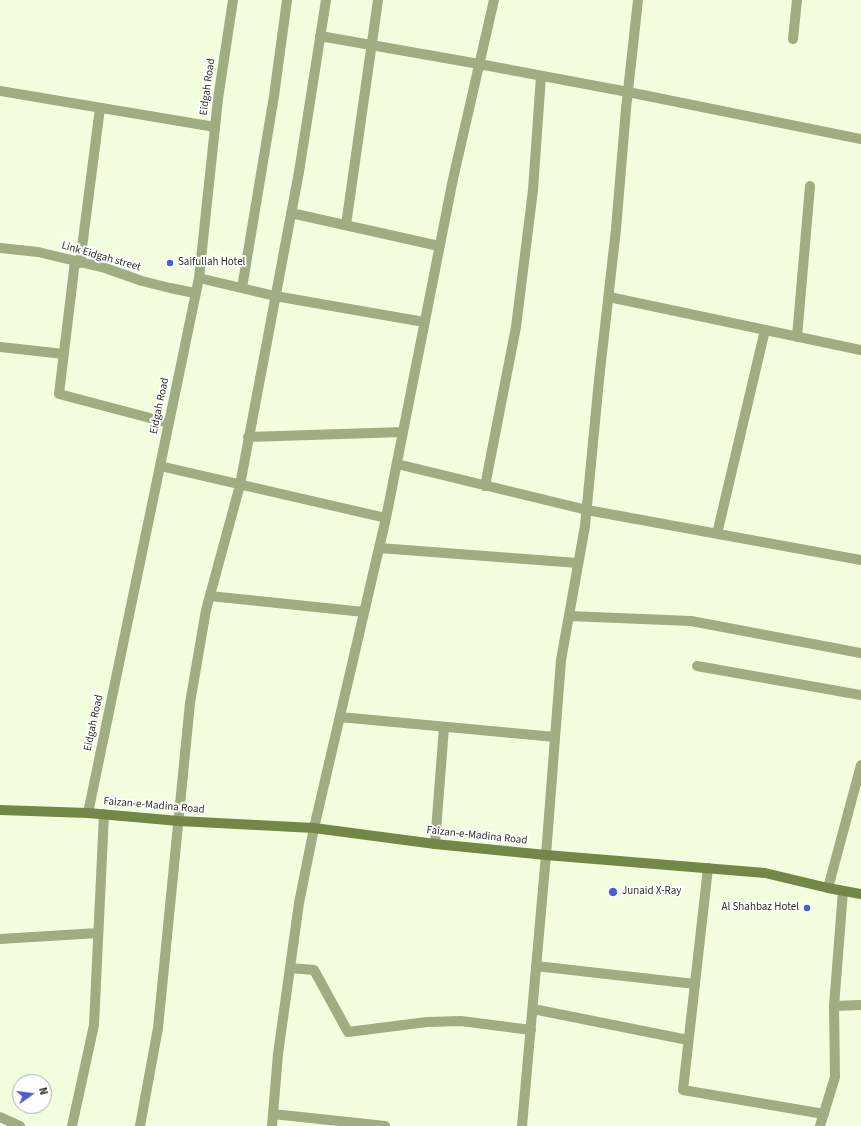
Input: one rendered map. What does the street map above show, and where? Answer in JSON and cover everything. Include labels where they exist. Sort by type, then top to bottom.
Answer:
[{"type":"street","name":"Eidgah Road","points":[[88,813],[199,278],[218,99],[233,0]]},
{"type":"street","points":[[242,288],[274,96],[287,0]]},
{"type":"street","points":[[140,1126],[158,1028],[190,703],[206,610],[240,485],[299,172],[326,0]]},
{"type":"street","points":[[346,225],[378,0]]},
{"type":"street","points":[[272,1126],[278,1054],[299,903],[314,828],[386,518],[439,246],[494,0]]},
{"type":"street","points":[[522,1126],[546,855],[561,660],[587,510],[638,0]]},
{"type":"street","points":[[793,39],[797,0]]},
{"type":"street","points":[[320,36],[628,92],[861,139]]},
{"type":"street","points":[[485,486],[516,327],[533,190],[541,76]]},
{"type":"street","points":[[0,91],[215,127]]},
{"type":"street","points":[[100,108],[59,394],[168,423]]},
{"type":"street","points":[[797,337],[810,186]]},
{"type":"street","points":[[291,213],[439,246]]},
{"type":"street","name":"Link Eidgah street","points":[[0,248],[38,252],[104,268],[142,281],[196,293]]},
{"type":"street","points":[[199,278],[275,296],[424,322]]},
{"type":"street","points":[[609,297],[861,350]]},
{"type":"street","points":[[717,534],[765,330]]},
{"type":"street","points":[[0,347],[64,354]]},
{"type":"street","points":[[248,437],[403,432]]},
{"type":"street","points":[[397,464],[587,510],[861,560]]},
{"type":"street","points":[[160,466],[386,518]]},
{"type":"street","points":[[379,548],[578,563]]},
{"type":"street","points":[[210,596],[364,612]]},
{"type":"street","points":[[569,616],[691,621],[861,653]]},
{"type":"street","points":[[697,666],[861,695]]},
{"type":"street","points":[[340,717],[555,737]]},
{"type":"street","points":[[435,844],[444,727]]},
{"type":"street","points":[[828,888],[861,765]]},
{"type":"street","name":"Faizan-e-Madina Road","points":[[0,810],[88,813],[179,821],[314,828],[435,844],[546,855],[765,873],[861,894]]},
{"type":"street","points":[[72,1126],[94,1025],[104,814]]},
{"type":"street","points":[[708,868],[682,1090],[824,1114]]},
{"type":"street","points":[[820,1126],[835,1077],[834,1006],[842,891]]},
{"type":"street","points":[[0,939],[98,933]]},
{"type":"street","points":[[536,966],[695,984]]},
{"type":"street","points":[[290,968],[314,970],[348,1032],[427,1022],[461,1021],[531,1030]]},
{"type":"street","points":[[834,1006],[861,1005]]},
{"type":"street","points":[[533,1009],[688,1040]]},
{"type":"street","points":[[273,1114],[385,1126]]},
{"type":"street","points":[[0,1117],[20,1126]]},
{"type":"place","name":"Saifullah Hotel","points":[[170,263]]},
{"type":"place","name":"Junaid X-Ray","points":[[613,892]]},
{"type":"place","name":"Al Shahbaz Hotel","points":[[807,908]]}]
